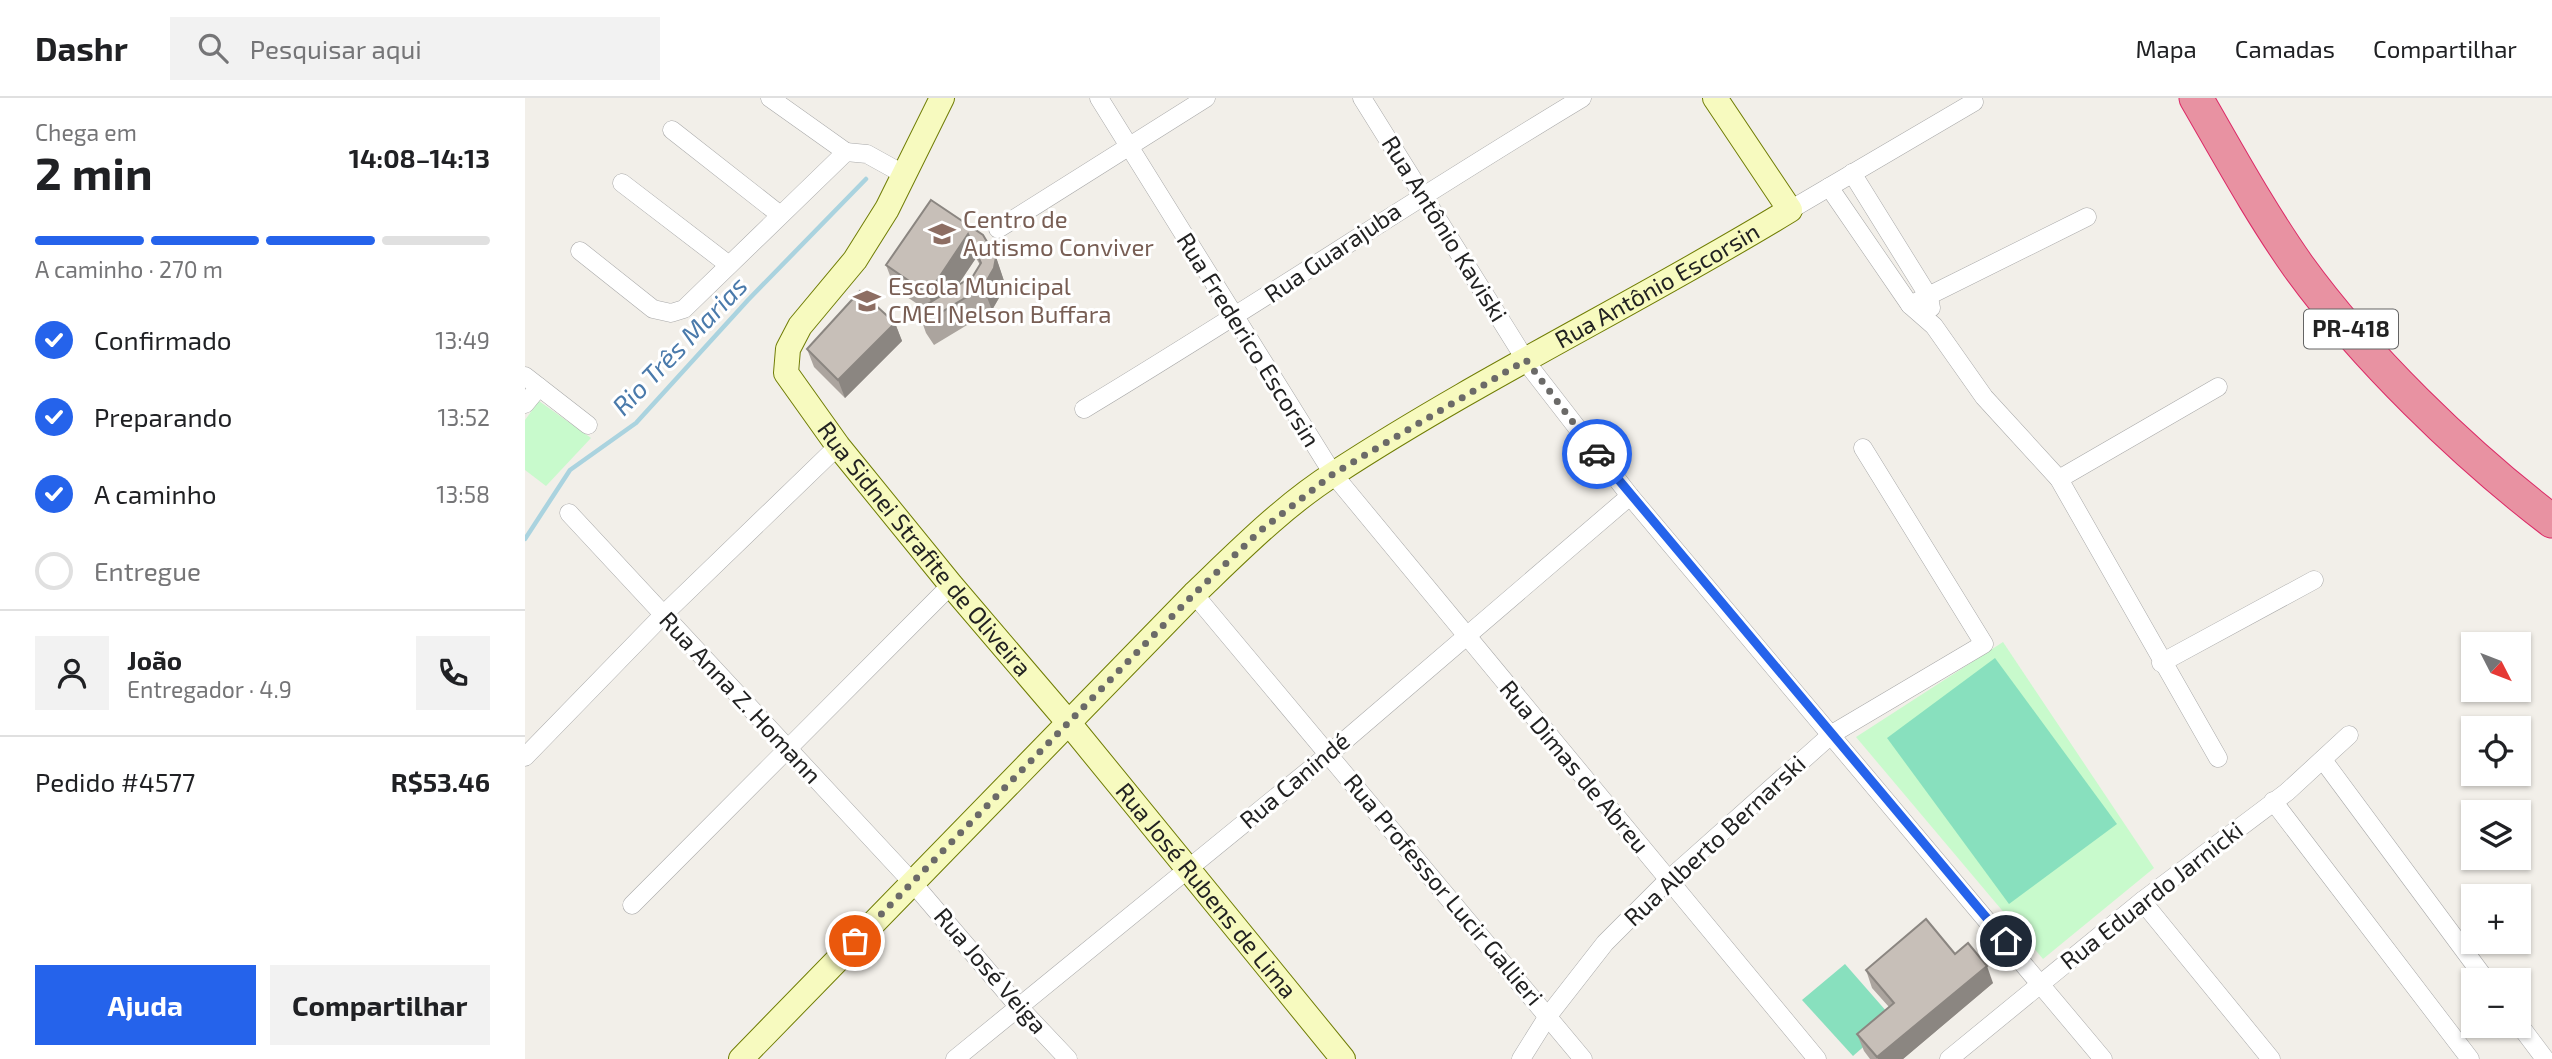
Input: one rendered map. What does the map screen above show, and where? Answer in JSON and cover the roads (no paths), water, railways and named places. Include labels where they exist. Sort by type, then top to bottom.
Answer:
[{"type":"highway","name":"PR-418","points":[[2196,98],[2271,227],[2323,298],[2432,416],[2501,480],[2552,521]]},
{"type":"street","points":[[770,98],[846,152],[867,154],[905,175],[942,98]]},
{"type":"street","name":"Rua Frederico Escorsin","points":[[1099,98],[1234,319],[1333,474]]},
{"type":"street","points":[[998,229],[1206,98]]},
{"type":"street","name":"Rua Antônio Kaviski","points":[[1362,98],[1526,360],[1630,496],[1832,733],[2103,1059]]},
{"type":"street","name":"Rua Guarajuba","points":[[1084,409],[1234,319],[1422,194],[1582,98]]},
{"type":"street","points":[[1715,98],[1790,210]]},
{"type":"street","name":"Rua Antônio Escorsin","points":[[741,1059],[1194,594],[1260,531],[1333,474],[1526,360],[1692,270],[1974,102]]},
{"type":"street","points":[[672,130],[779,215]]},
{"type":"street","points":[[580,251],[653,309],[671,313],[684,309],[846,152]]},
{"type":"street","points":[[1852,173],[1929,298],[1934,326]]},
{"type":"street","name":"Rua Sidnei Strafite de Oliveira","points":[[905,175],[855,260],[800,326],[788,349],[786,373],[838,446],[950,585],[1068,722]]},
{"type":"street","points":[[622,183],[729,265]]},
{"type":"street","points":[[1829,187],[1910,305],[1934,326],[1984,397],[2059,479],[2161,663],[2218,758]]},
{"type":"street","points":[[1910,305],[1929,298],[2087,217]]},
{"type":"street","points":[[1868,243],[1887,232]]},
{"type":"street","points":[[525,404],[532,382],[588,425]]},
{"type":"street","points":[[2059,479],[2218,387]]},
{"type":"street","points":[[525,757],[663,615],[838,446]]},
{"type":"street","name":"Rua Alberto Bernarski","points":[[1521,1059],[1548,1016],[1605,943],[1667,881],[1832,733],[1985,644],[1863,448]]},
{"type":"street","name":"Rua Dimas de Abreu","points":[[1333,474],[1667,881],[1817,1059]]},
{"type":"street","name":"Rua Canindé","points":[[955,1059],[1329,754],[1630,496]]},
{"type":"street","name":"Rua Anna Z. Homann","points":[[569,513],[912,882]]},
{"type":"street","points":[[2161,663],[2314,580]]},
{"type":"street","points":[[632,905],[950,585]]},
{"type":"street","name":"Rua Professor Lucir Gallieri","points":[[1194,594],[1583,1059]]},
{"type":"street","name":"Rua José Rubens de Lima","points":[[1068,722],[1343,1059]]},
{"type":"street","name":"Rua Eduardo Jarnicki","points":[[1949,1059],[2142,901],[2273,801],[2349,735]]},
{"type":"street","points":[[2322,760],[2477,968]]},
{"type":"street","points":[[2273,801],[2470,1059]]},
{"type":"street","name":"Rua José Veiga","points":[[912,882],[1018,1006],[1068,1059]]},
{"type":"street","points":[[2142,901],[2271,1059]]},
{"type":"street","points":[[2529,1038],[2545,1059]]},
{"type":"waterway","name":"Rio Três Marias","points":[[525,539],[570,470],[636,423],[748,300],[866,179]]},
{"type":"place","name":"Centro de Autismo Conviver","points":[[942,234]]},
{"type":"place","name":"Escola Municipal CMEI Nelson Buffara","points":[[867,301]]}]
